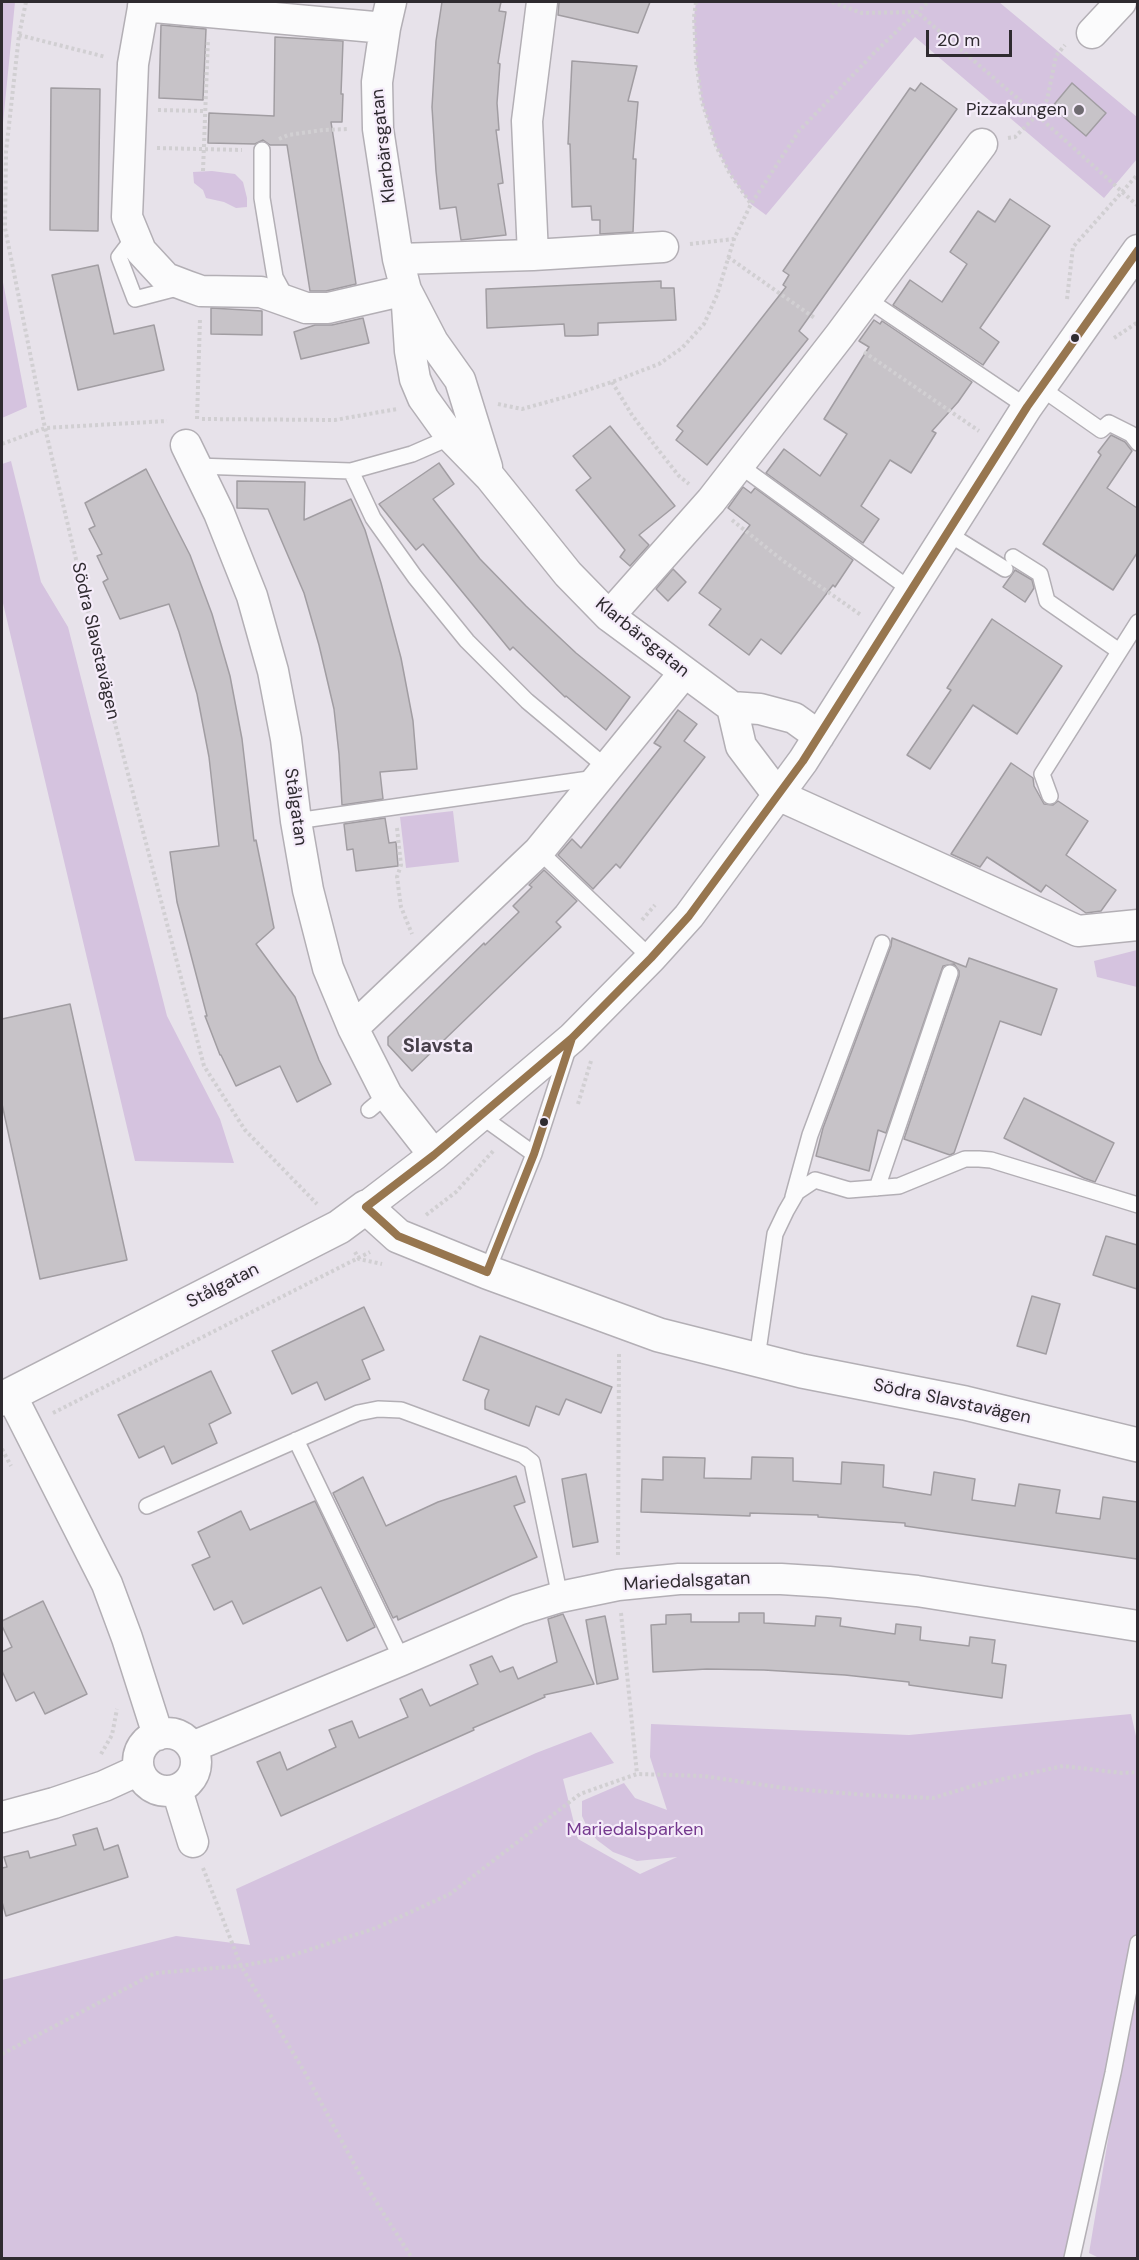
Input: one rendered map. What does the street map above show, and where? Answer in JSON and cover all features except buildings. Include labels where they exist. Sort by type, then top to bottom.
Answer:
[{"type":"street","points":[[532,255],[527,121],[542,2]]},
{"type":"street","points":[[1092,33],[1122,2]]},
{"type":"street","points":[[388,15],[260,9],[209,12],[144,4],[133,64],[127,217],[141,251],[166,278],[194,288],[261,292],[306,308],[328,308],[406,290]]},
{"type":"street","name":"Klarbärsgatan","points":[[388,15],[377,82],[378,129],[398,259],[406,290],[415,379],[423,398],[452,437],[490,477],[568,574],[609,616],[732,707],[760,710],[794,718],[819,736]]},
{"type":"street","points":[[609,616],[711,501],[867,300],[982,144]]},
{"type":"street","points":[[398,259],[532,255],[663,247]]},
{"type":"street","name":"Stålgatan","points":[[6,1397],[339,1227],[434,1155],[572,1038],[651,958],[689,916],[819,736],[1034,397],[1137,250]]},
{"type":"street","name":"Klarbärsgatan","points":[[406,290],[433,342],[460,380],[490,477]]},
{"type":"street","name":"Stålgatan","points":[[188,434],[252,596],[273,671],[286,739],[296,821],[308,890],[328,968],[353,1028],[378,1103],[434,1155]]},
{"type":"street","points":[[353,1028],[539,851],[684,673]]},
{"type":"street","points":[[732,707],[741,746],[778,795],[1078,931],[1137,925]]},
{"type":"street","name":"Södra Slavstavägen","points":[[366,1207],[398,1236],[487,1272],[659,1335],[802,1371],[965,1403],[1137,1445]]},
{"type":"street","points":[[6,1397],[107,1584],[158,1735]]},
{"type":"street","name":"Mariedalsgatan","points":[[192,1747],[518,1610],[560,1597],[618,1585],[679,1579],[782,1579],[917,1591],[1137,1626]]},
{"type":"street","points":[[173,1733],[183,1737],[192,1747],[196,1770],[185,1785],[177,1790],[159,1791],[143,1779],[138,1760],[140,1750],[146,1742],[158,1735],[173,1733]]},
{"type":"street","points":[[2,1817],[54,1803],[139,1770]]},
{"type":"street","points":[[177,1790],[193,1842]]},
{"type":"lane","points":[[262,150],[262,198],[275,278],[287,300]]},
{"type":"lane","points":[[867,300],[1034,397],[1101,430],[1109,423],[1131,434],[1137,443]]},
{"type":"lane","points":[[188,434],[351,471],[412,454],[452,437]]},
{"type":"lane","points":[[739,465],[911,590]]},
{"type":"lane","points":[[351,471],[373,518],[415,577],[467,641],[603,773]]},
{"type":"lane","points":[[947,532],[1009,563],[1041,574],[1047,601],[1119,651]]},
{"type":"lane","points":[[1050,796],[1042,774],[1137,622]]},
{"type":"lane","points":[[296,821],[603,773]]},
{"type":"lane","points":[[539,851],[651,958]]},
{"type":"lane","points":[[792,1200],[810,1135],[882,943]]},
{"type":"lane","points":[[878,1188],[950,973]]},
{"type":"lane","points":[[487,1272],[534,1154],[572,1038]]},
{"type":"lane","points":[[481,1116],[534,1154]]},
{"type":"lane","points":[[757,1358],[775,1234],[797,1192],[815,1180],[849,1190],[899,1186],[965,1159],[980,1159],[991,1160],[1137,1205]]},
{"type":"lane","points":[[147,1506],[368,1410],[401,1410],[529,1458],[534,1467],[560,1597]]},
{"type":"lane","points":[[296,1440],[402,1660]]},
{"type":"lane","points":[[1072,2259],[1113,2073],[1137,1942]]},
{"type":"path","name":"Södra Slavstavägen","points":[[26,2],[19,35],[6,152],[5,228],[45,428],[113,716],[204,1066],[245,1130],[339,1227]]},
{"type":"path","points":[[696,2],[694,17],[696,61],[702,102],[716,146],[730,174],[751,204]]},
{"type":"path","points":[[832,2],[862,13],[917,12],[1037,115],[1137,206]]},
{"type":"path","points":[[491,402],[522,409],[560,399],[659,364],[682,348],[704,324],[717,295],[734,239],[751,204],[799,131],[928,2]]},
{"type":"path","points":[[203,171],[209,12]]},
{"type":"path","points":[[982,144],[1015,137],[1037,115],[1047,100],[1056,56],[1071,38],[1092,33]]},
{"type":"path","points":[[19,35],[133,64]]},
{"type":"path","points":[[131,110],[205,111]]},
{"type":"path","points":[[663,247],[734,239]]},
{"type":"path","points":[[188,434],[194,288]]},
{"type":"path","points":[[2,444],[45,428],[188,434],[335,420],[399,409],[423,398]]},
{"type":"path","points":[[394,807],[401,865],[397,877],[401,907],[413,937],[433,951]]},
{"type":"path","points":[[2,1449],[13,1469]]},
{"type":"path","points":[[95,1761],[112,1735],[117,1706]]},
{"type":"path","points":[[2,2054],[155,1974],[241,1966],[284,1958],[376,1928],[450,1894],[580,1794],[637,1774],[703,1776],[784,1788],[933,1797],[1063,1766],[1122,1773],[1137,1772]]},
{"type":"path","points":[[193,1842],[241,1966],[304,2071],[366,2186],[412,2259]]},
{"type":"green space","points":[[2,2],[15,2],[2,133]]},
{"type":"green space","points":[[696,2],[999,2],[1137,117],[1137,159],[1104,198],[915,37],[766,215],[751,204],[730,174],[716,146],[702,102],[696,61],[694,17]]},
{"type":"green space","points":[[212,171],[235,174],[243,182],[247,207],[236,208],[224,202],[206,198],[203,190],[194,183],[193,172]]},
{"type":"green space","points":[[2,277],[27,407],[2,418]]},
{"type":"green space","points":[[11,461],[41,582],[68,627],[167,1016],[220,1119],[234,1163],[135,1161],[2,599],[2,464]]},
{"type":"green space","points":[[453,811],[459,862],[406,868],[400,817]]},
{"type":"green space","points":[[1137,950],[1137,987],[1097,977],[1094,961]]},
{"type":"green space","name":"Mariedalsparken","points":[[1131,1714],[1138,1745],[1137,1943],[1072,2258],[2,2258],[2,1980],[176,1936],[250,1945],[236,1889],[536,1753],[591,1732],[614,1763],[563,1779],[578,1839],[640,1874],[677,1857],[637,1861],[613,1852],[597,1840],[588,1829],[582,1816],[582,1801],[624,1783],[635,1798],[667,1810],[650,1757],[651,1724],[909,1735]]},
{"type":"green space","points":[[1137,1966],[1137,2258],[1099,2258],[1089,2253]]},
{"type":"transit line","points":[[1027,407],[1138,250]]},
{"type":"transit line","points":[[1027,407],[1138,251]]},
{"type":"transit line","points":[[803,761],[1027,407]]},
{"type":"transit line","points":[[803,761],[1027,407]]},
{"type":"transit line","points":[[689,916],[803,761]]},
{"type":"transit line","points":[[689,916],[803,761]]},
{"type":"transit line","points":[[572,1038],[689,916]]},
{"type":"transit line","points":[[572,1038],[534,1154],[487,1272],[398,1236],[366,1207],[434,1155],[572,1038]]},
{"type":"place","name":"Pizzakungen","points":[[1079,110]]},
{"type":"district","name":"Slavsta","points":[[438,1047]]}]
